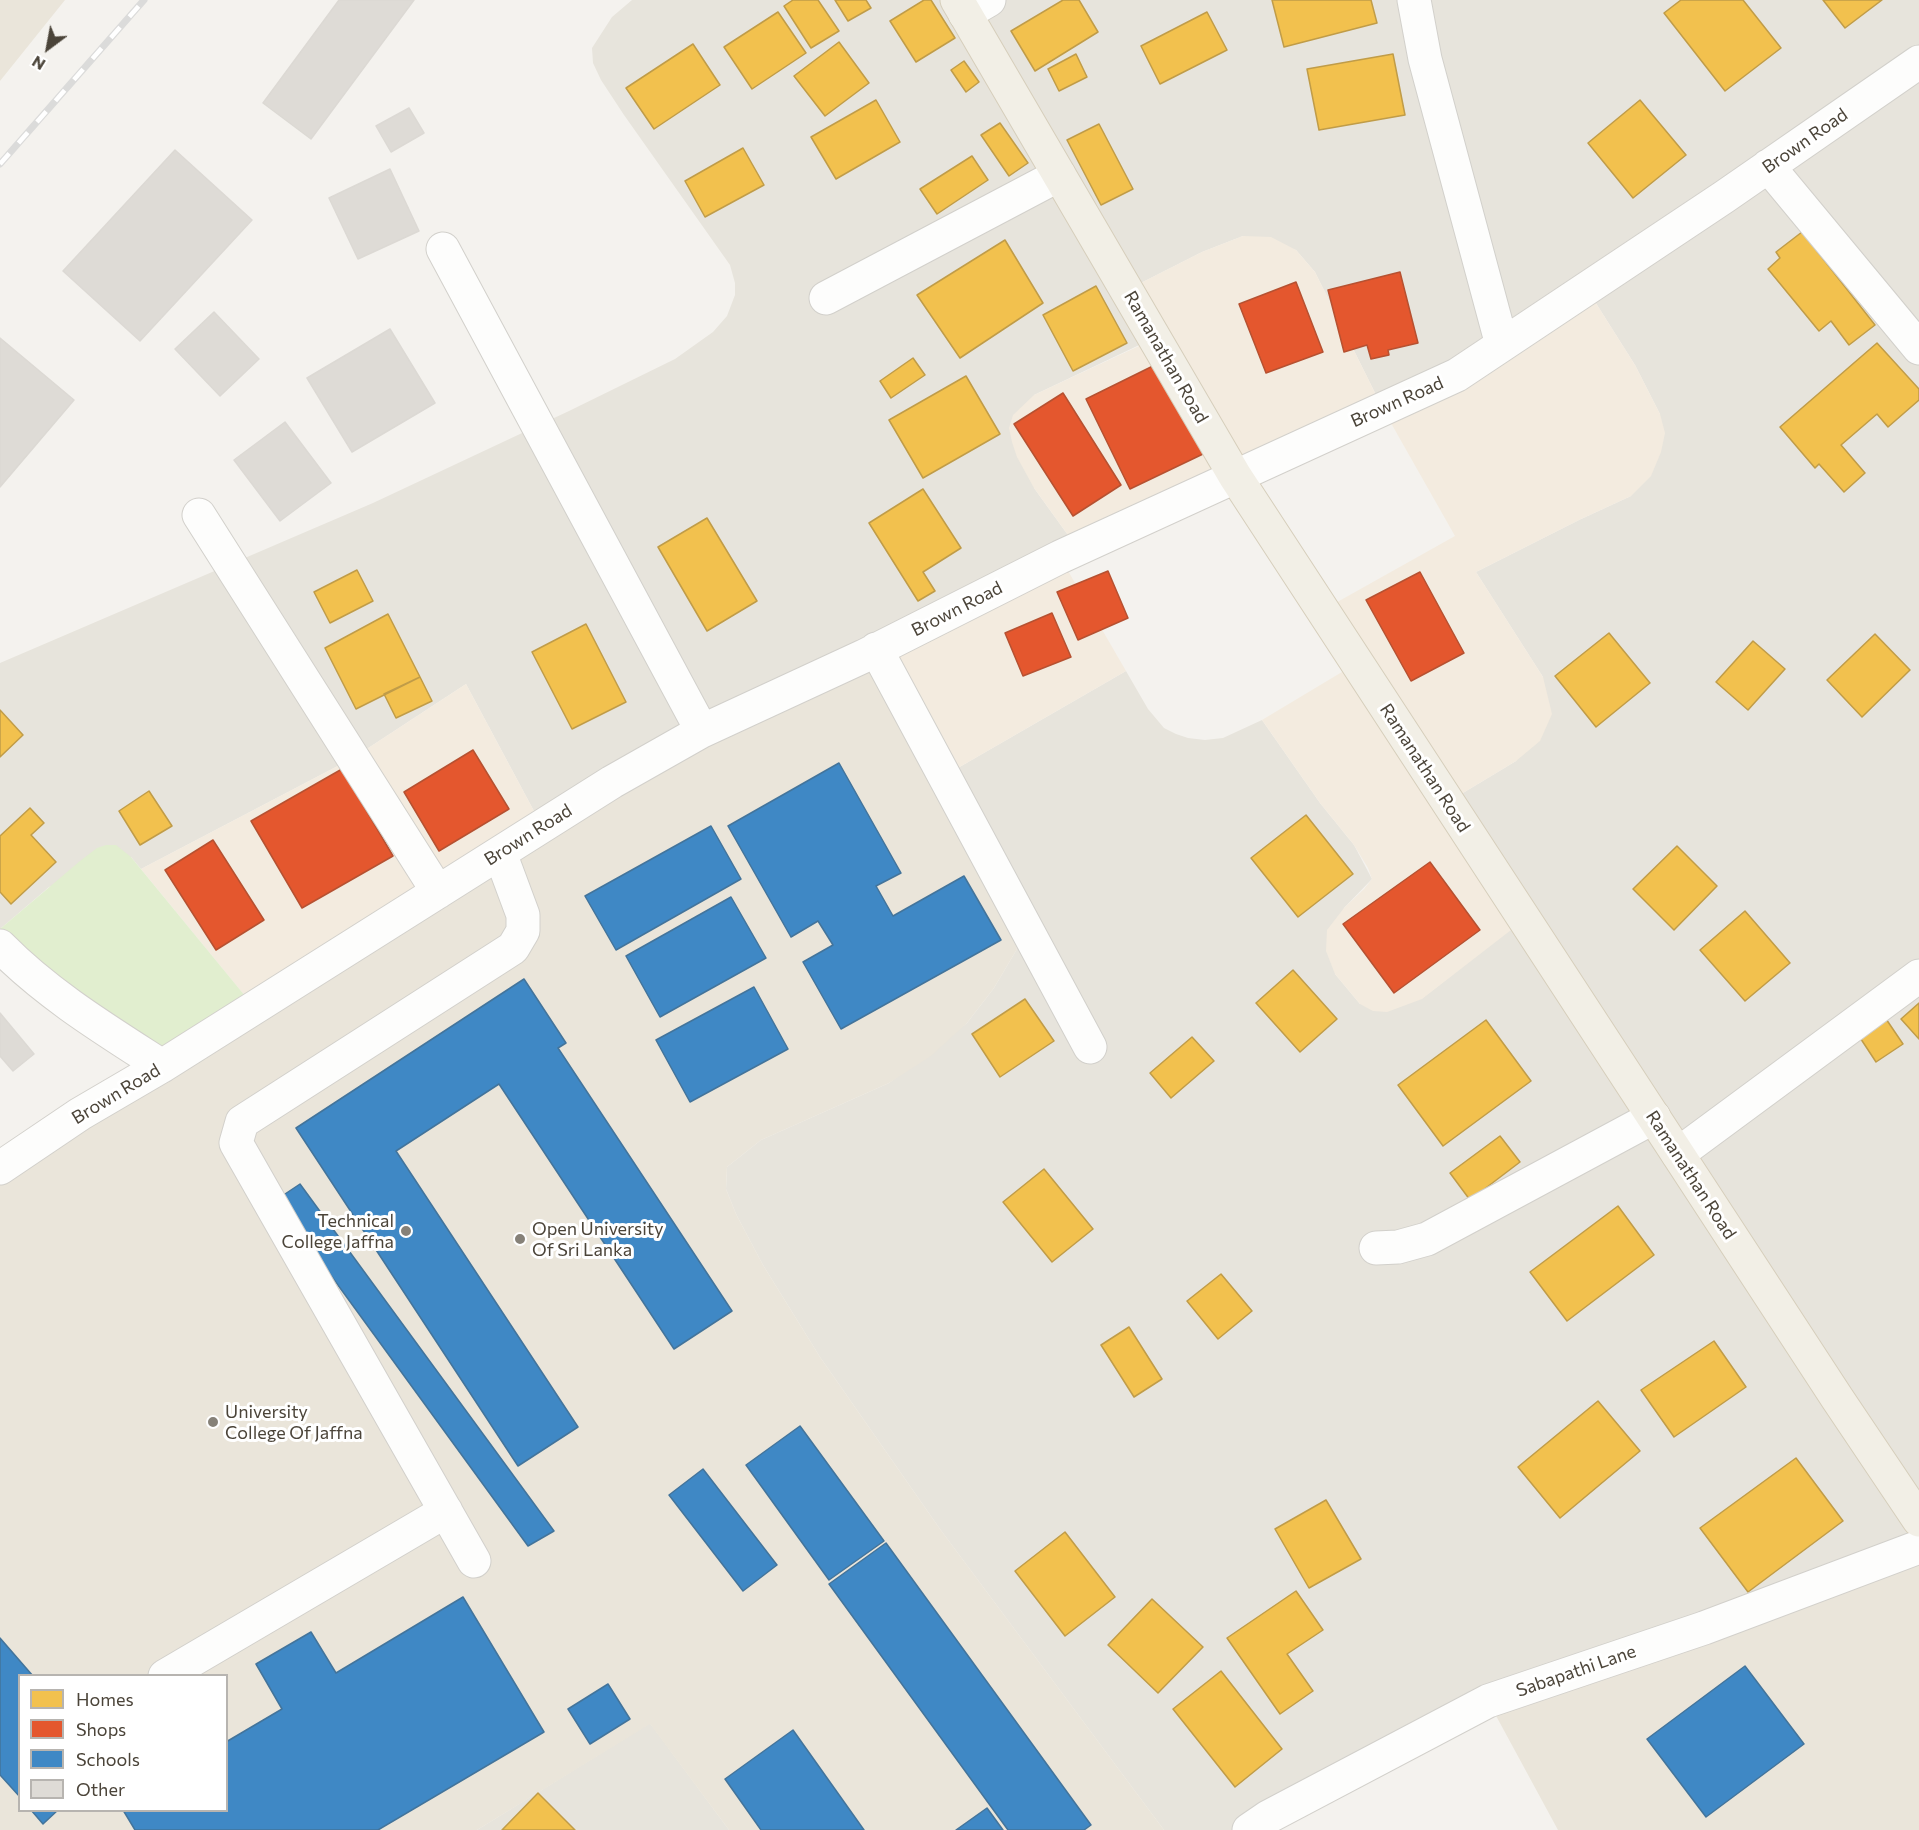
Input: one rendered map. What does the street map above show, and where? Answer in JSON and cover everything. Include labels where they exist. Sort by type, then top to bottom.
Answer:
[{"type":"main road","name":"Ramanathan Road","points":[[970,5],[1059,175],[1235,476],[1919,1520]]},
{"type":"street","points":[[1414,0],[1425,59],[1502,345]]},
{"type":"street","name":"Brown Road","points":[[0,1168],[80,1114],[162,1066],[612,782],[702,731],[876,650],[1060,557],[1457,375],[1919,62]]},
{"type":"street","points":[[1768,166],[1919,348]]},
{"type":"street","points":[[826,298],[1059,175]]},
{"type":"street","points":[[443,249],[702,731]]},
{"type":"street","points":[[199,515],[438,892]]},
{"type":"street","points":[[876,650],[1090,1047]]},
{"type":"street","points":[[474,1561],[236,1143],[242,1122],[513,948],[523,931],[523,915],[500,853]]},
{"type":"street","points":[[0,946],[18,964],[98,1024],[162,1066]]},
{"type":"street","points":[[1678,1154],[1919,976]]},
{"type":"street","points":[[1376,1248],[1398,1247],[1427,1239],[1654,1117]]},
{"type":"street","points":[[168,1674],[446,1511]]},
{"type":"street","name":"Sabapathi Lane","points":[[1249,1830],[1268,1817],[1488,1701],[1704,1628],[1919,1547]]},
{"type":"shaded area","points":[[0,0],[65,0],[0,81]]},
{"type":"shaded area","points":[[632,0],[1919,0],[1919,1547],[1488,1701],[1273,1830],[1164,1830],[940,1529],[820,1357],[763,1265],[736,1214],[726,1189],[727,1167],[761,1140],[889,1083],[967,1023],[994,988],[1017,949],[937,780],[1126,671],[1148,709],[1164,728],[1176,734],[1205,740],[1223,738],[1262,720],[1320,803],[1354,845],[1372,879],[1344,908],[1335,974],[1360,1004],[1421,999],[1454,973],[1448,802],[1516,761],[1543,677],[1476,572],[1631,496],[1660,414],[1635,365],[1587,289],[1383,409],[1315,272],[1296,250],[1243,236],[1202,252],[1127,290],[1154,338],[1034,395],[1034,488],[1078,549],[542,826],[466,684],[353,758],[141,869],[131,857],[49,887],[0,929],[0,663],[373,503],[569,411],[675,359],[713,332],[727,316],[735,295],[735,283],[730,265],[624,115],[601,80],[593,63],[592,48],[612,17]]},
{"type":"shaded area","points":[[1243,236],[1271,237],[1296,250],[1315,272],[1383,409],[1078,549],[1034,488],[1017,457],[1009,428],[1013,415],[1034,395],[1154,339],[1127,290],[1202,252]]},
{"type":"shaded area","points":[[1587,289],[1635,365],[1660,414],[1665,433],[1661,452],[1651,476],[1631,496],[1476,572],[1543,677],[1552,714],[1540,741],[1516,761],[1448,802],[1524,920],[1422,999],[1387,1012],[1373,1011],[1360,1004],[1335,974],[1326,951],[1327,930],[1344,908],[1372,879],[1368,868],[1354,845],[1320,803],[1262,720],[1357,663],[1323,610],[1455,536],[1383,409]]},
{"type":"shaded area","points":[[1060,557],[1126,671],[937,780],[876,649]]},
{"type":"shaded area","name":"Open University Of Sri Lanka","points":[[864,656],[1006,908],[1017,949],[994,988],[967,1023],[931,1056],[889,1083],[761,1140],[727,1167],[726,1189],[736,1214],[763,1265],[820,1357],[940,1529],[1164,1830],[729,1830],[650,1724],[477,1830],[0,1830],[0,1168],[612,782]]},
{"type":"shaded area","points":[[466,684],[542,826],[255,1008],[141,869],[353,758]]},
{"type":"shaded area","points":[[1919,1547],[1919,1830],[1558,1830],[1488,1701]]},
{"type":"shaded area","points":[[650,1723],[729,1830],[477,1830]]},
{"type":"green space","points":[[116,845],[131,857],[255,1008],[162,1066],[0,946],[0,929],[80,861],[97,848]]},
{"type":"building: Homes","points":[[793,0],[818,0],[839,31],[811,48],[784,6]]},
{"type":"building: Homes","points":[[835,0],[866,0],[871,8],[848,21]]},
{"type":"building: Homes","points":[[924,0],[931,0],[955,38],[916,62],[890,21]]},
{"type":"building: Homes","points":[[1063,0],[1079,0],[1098,32],[1035,71],[1011,31]]},
{"type":"building: Homes","points":[[1272,0],[1371,0],[1377,23],[1284,47]]},
{"type":"building: Homes","points":[[1681,0],[1743,0],[1781,48],[1725,91],[1664,13]]},
{"type":"building: Homes","points":[[1823,0],[1882,0],[1845,28]]},
{"type":"building: Homes","points":[[778,12],[806,53],[752,89],[724,47]]},
{"type":"building: Homes","points":[[1207,12],[1227,50],[1160,84],[1141,46]]},
{"type":"building: Homes","points":[[839,42],[869,83],[825,116],[794,76]]},
{"type":"building: Homes","points":[[693,44],[720,85],[654,129],[626,88]]},
{"type":"building: Homes","points":[[1076,54],[1087,77],[1059,91],[1048,69]]},
{"type":"building: Homes","points":[[1393,54],[1405,115],[1319,130],[1307,69]]},
{"type":"building: Homes","points":[[964,61],[979,82],[966,92],[951,70]]},
{"type":"building: Homes","points":[[876,100],[900,142],[836,179],[811,137]]},
{"type":"building: Homes","points":[[1640,100],[1686,155],[1633,198],[1588,143]]},
{"type":"building: Homes","points":[[1000,123],[1028,163],[1009,176],[981,135]]},
{"type":"building: Homes","points":[[1099,124],[1133,189],[1101,205],[1067,140]]},
{"type":"building: Homes","points":[[743,148],[764,185],[705,217],[685,181]]},
{"type":"building: Homes","points":[[972,156],[988,180],[937,214],[920,189]]},
{"type":"building: Homes","points":[[1802,232],[1875,325],[1849,345],[1831,321],[1819,331],[1768,269],[1780,258],[1776,252]]},
{"type":"building: Homes","points":[[1005,240],[1043,303],[960,358],[917,295]]},
{"type":"building: Homes","points":[[1096,286],[1127,343],[1073,371],[1043,315]]},
{"type":"building: Homes","points":[[1877,343],[1919,389],[1919,400],[1888,427],[1877,414],[1841,445],[1865,473],[1844,492],[1819,464],[1815,468],[1780,427]]},
{"type":"building: Homes","points":[[913,358],[925,375],[891,398],[880,381]]},
{"type":"building: Homes","points":[[966,376],[1000,434],[923,478],[889,420]]},
{"type":"building: Homes","points":[[923,489],[961,548],[923,572],[935,591],[918,601],[869,523]]},
{"type":"building: Homes","points":[[707,518],[757,601],[707,631],[658,547]]},
{"type":"building: Homes","points":[[357,570],[373,601],[330,623],[314,592]]},
{"type":"building: Homes","points":[[388,614],[420,677],[356,709],[325,648]]},
{"type":"building: Homes","points":[[586,624],[626,702],[572,729],[532,652]]},
{"type":"building: Homes","points":[[1609,633],[1650,683],[1596,727],[1555,676]]},
{"type":"building: Homes","points":[[1875,634],[1910,670],[1862,717],[1827,680]]},
{"type":"building: Homes","points":[[1753,641],[1785,669],[1748,710],[1716,682]]},
{"type":"building: Homes","points":[[420,677],[432,701],[396,718],[384,694]]},
{"type":"building: Homes","points":[[0,710],[23,735],[0,757]]},
{"type":"building: Homes","points":[[149,791],[172,826],[140,845],[119,811]]},
{"type":"building: Homes","points":[[30,808],[44,823],[31,835],[56,862],[11,904],[0,892],[0,836]]},
{"type":"building: Homes","points":[[1306,815],[1353,874],[1298,917],[1251,858]]},
{"type":"building: Homes","points":[[1677,846],[1717,886],[1674,930],[1633,889]]},
{"type":"building: Homes","points":[[1745,911],[1790,963],[1745,1001],[1700,950]]},
{"type":"building: Homes","points":[[1293,970],[1337,1019],[1300,1052],[1256,1003]]},
{"type":"building: Homes","points":[[1025,999],[1054,1041],[1000,1077],[972,1034]]},
{"type":"building: Homes","points":[[1919,1003],[1919,1039],[1901,1019]]},
{"type":"building: Homes","points":[[1882,1013],[1903,1044],[1876,1062],[1855,1030]]},
{"type":"building: Homes","points":[[1486,1020],[1531,1081],[1443,1146],[1398,1085]]},
{"type":"building: Homes","points":[[1192,1037],[1214,1061],[1171,1098],[1150,1073]]},
{"type":"building: Homes","points":[[1500,1136],[1520,1162],[1470,1200],[1450,1173]]},
{"type":"building: Homes","points":[[1044,1169],[1093,1229],[1052,1262],[1003,1202]]},
{"type":"building: Homes","points":[[1618,1206],[1654,1255],[1567,1321],[1530,1272]]},
{"type":"building: Homes","points":[[1221,1274],[1252,1311],[1218,1339],[1187,1301]]},
{"type":"building: Homes","points":[[1129,1327],[1162,1379],[1134,1397],[1101,1345]]},
{"type":"building: Homes","points":[[1714,1341],[1746,1387],[1674,1437],[1641,1390]]},
{"type":"building: Homes","points":[[1598,1401],[1640,1451],[1560,1518],[1518,1467]]},
{"type":"building: Homes","points":[[1796,1458],[1843,1521],[1748,1592],[1700,1528]]},
{"type":"building: Homes","points":[[1326,1500],[1361,1559],[1309,1588],[1275,1529]]},
{"type":"building: Homes","points":[[1065,1532],[1115,1597],[1065,1636],[1015,1571]]},
{"type":"building: Homes","points":[[1296,1591],[1323,1630],[1287,1654],[1313,1691],[1280,1714],[1227,1638]]},
{"type":"building: Homes","points":[[1152,1599],[1203,1647],[1158,1693],[1108,1645]]},
{"type":"building: Homes","points":[[1221,1671],[1282,1749],[1235,1787],[1173,1709]]},
{"type":"building: Homes","points":[[538,1793],[575,1830],[502,1830]]},
{"type":"building: Shops","points":[[1400,272],[1418,343],[1388,350],[1389,355],[1371,359],[1367,345],[1344,352],[1328,290]]},
{"type":"building: Shops","points":[[1296,282],[1323,352],[1266,373],[1239,304]]},
{"type":"building: Shops","points":[[1159,363],[1203,454],[1130,489],[1086,399]]},
{"type":"building: Shops","points":[[1063,393],[1121,485],[1073,516],[1014,424]]},
{"type":"building: Shops","points":[[1108,571],[1128,618],[1078,640],[1057,592]]},
{"type":"building: Shops","points":[[1420,572],[1464,653],[1411,681],[1366,600]]},
{"type":"building: Shops","points":[[1052,613],[1071,657],[1023,676],[1005,633]]},
{"type":"building: Shops","points":[[473,750],[509,809],[439,851],[404,792]]},
{"type":"building: Shops","points":[[342,769],[393,856],[302,908],[251,821]]},
{"type":"building: Shops","points":[[213,840],[264,920],[216,950],[165,870]]},
{"type":"building: Shops","points":[[1430,862],[1480,930],[1394,993],[1343,924]]},
{"type":"building: Schools","points":[[839,763],[901,873],[876,886],[893,916],[964,876],[1001,940],[841,1029],[803,962],[833,945],[818,921],[791,937],[728,826]]},
{"type":"building: Schools","points":[[711,826],[741,879],[616,950],[585,896]]},
{"type":"building: Schools","points":[[731,897],[766,958],[660,1017],[626,956]]},
{"type":"building: Schools","name":"Technical College Jaffna","points":[[524,979],[566,1043],[558,1048],[732,1311],[674,1349],[499,1084],[396,1151],[578,1427],[518,1466],[296,1128]]},
{"type":"building: Schools","points":[[754,987],[788,1049],[690,1102],[656,1040]]},
{"type":"building: Schools","points":[[300,1184],[554,1531],[528,1546],[276,1200]]},
{"type":"building: Schools","points":[[800,1426],[884,1541],[829,1580],[746,1465]]},
{"type":"building: Schools","points":[[703,1469],[777,1565],[743,1591],[669,1495]]},
{"type":"building: Schools","points":[[886,1543],[1091,1825],[1084,1830],[1008,1830],[829,1584]]},
{"type":"building: Schools","points":[[463,1597],[544,1732],[378,1830],[135,1830],[124,1812],[228,1812],[228,1741],[282,1709],[256,1664],[311,1632],[336,1673]]},
{"type":"building: Schools","points":[[0,1638],[31,1674],[18,1674],[18,1795],[0,1775]]},
{"type":"building: Schools","points":[[1745,1666],[1804,1744],[1706,1817],[1647,1739]]},
{"type":"building: Schools","points":[[608,1684],[630,1719],[590,1744],[568,1709]]},
{"type":"building: Schools","points":[[793,1730],[864,1830],[761,1830],[725,1779]]},
{"type":"building: Schools","points":[[987,1808],[1003,1830],[956,1830]]},
{"type":"building: Schools","points":[[33,1812],[56,1812],[43,1824]]},
{"type":"building: Other","points":[[339,0],[414,0],[311,139],[263,103]]},
{"type":"building: Other","points":[[409,108],[424,133],[391,152],[376,126]]},
{"type":"building: Other","points":[[175,150],[252,220],[140,341],[63,271]]},
{"type":"building: Other","points":[[390,169],[419,231],[358,259],[329,198]]},
{"type":"building: Other","points":[[214,312],[259,359],[220,396],[175,349]]},
{"type":"building: Other","points":[[390,329],[435,403],[352,452],[307,378]]},
{"type":"building: Other","points":[[0,338],[74,400],[0,487]]},
{"type":"building: Other","points":[[285,422],[331,483],[280,521],[234,460]]},
{"type":"building: Other","points":[[0,1013],[34,1054],[13,1071],[0,1056]]},
{"type":"railway","points":[[0,164],[144,0]]},
{"type":"place","name":"Technical College Jaffna","points":[[406,1231]]},
{"type":"place","name":"Open University Of Sri Lanka","points":[[520,1239]]},
{"type":"place","name":"University College Of Jaffna","points":[[213,1422]]}]
